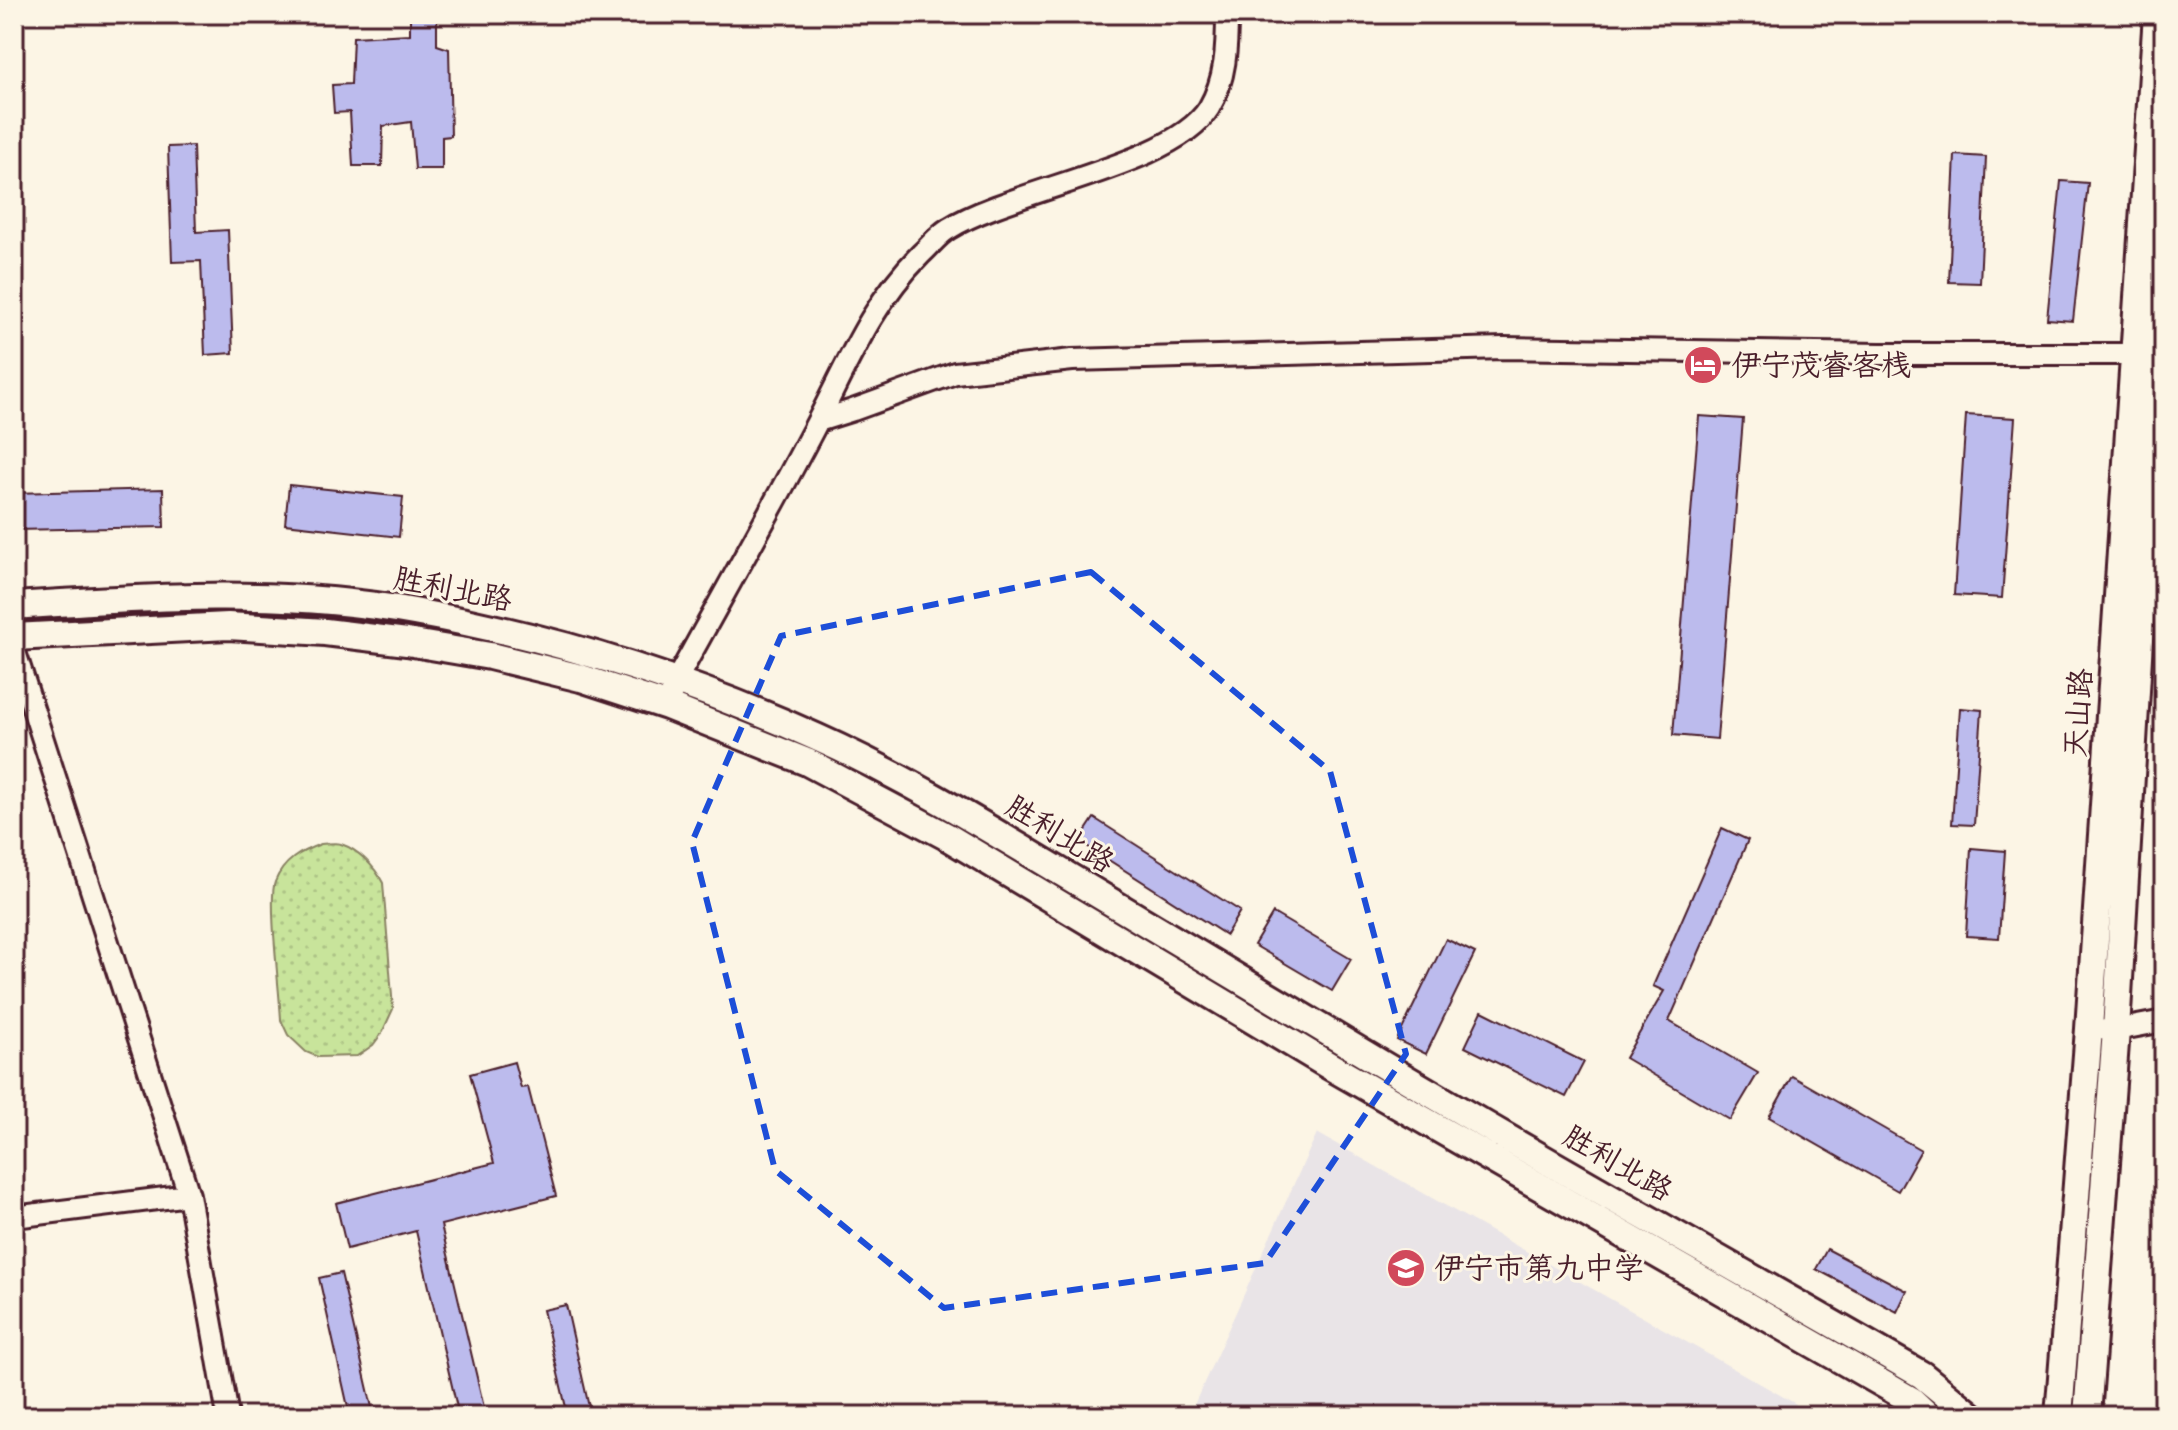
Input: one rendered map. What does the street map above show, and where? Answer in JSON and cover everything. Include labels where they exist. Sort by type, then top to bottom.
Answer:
[{"type":"main road","name":"天山路","points":[[2087,1416],[2116,1030],[2157,14]]},
{"type":"main road","name":"天山路","points":[[2059,1416],[2144,354],[2164,216]]},
{"type":"main road","name":"胜利北路","points":[[14,606],[128,598],[215,597],[325,601],[412,611],[591,651],[677,679],[820,738],[961,812],[1337,1038],[1922,1375],[1972,1416]]},
{"type":"main road","name":"胜利北路","points":[[14,637],[228,626],[325,632],[407,642],[490,656],[581,678],[667,706],[807,762],[946,836],[1328,1065],[1911,1400],[1928,1416]]},
{"type":"street","points":[[667,706],[677,679],[818,421],[868,320],[909,266],[946,230],[995,207],[1144,154],[1189,131],[1208,109],[1220,83],[1227,53],[1227,14]]},
{"type":"street","points":[[818,421],[955,373],[1072,360],[1504,348],[1880,354],[2144,354]]},
{"type":"street","points":[[14,649],[189,1195],[228,1416]]},
{"type":"street","points":[[2089,1029],[2116,1030],[2164,1021]]},
{"type":"street","points":[[14,1217],[189,1195]]},
{"type":"highlighted area","points":[[1091,572],[1330,771],[1406,1054],[1265,1263],[944,1308],[775,1170],[692,842],[781,636]]},
{"type":"shaded area","name":"伊宁市第九中学","points":[[1317,1133],[1796,1404],[1789,1416],[1189,1416]]},
{"type":"green space","points":[[339,843],[354,850],[371,865],[383,883],[393,1009],[373,1045],[357,1056],[318,1057],[306,1052],[288,1035],[281,1020],[274,927],[275,882],[283,868],[294,858],[321,844]]},
{"type":"building","points":[[410,14],[437,14],[437,45],[449,49],[451,136],[442,137],[442,169],[415,169],[411,122],[383,126],[382,166],[353,166],[350,112],[334,113],[332,85],[351,84],[353,37],[410,34]]},
{"type":"building","points":[[193,146],[196,232],[228,230],[233,353],[205,355],[201,261],[172,262],[168,147]]},
{"type":"building","points":[[1955,155],[1986,157],[1980,283],[1949,282]]},
{"type":"building","points":[[2061,181],[2088,183],[2073,321],[2047,319]]},
{"type":"building","points":[[1966,415],[2015,418],[2002,598],[1954,595]]},
{"type":"building","points":[[1699,416],[1743,419],[1717,739],[1673,735]]},
{"type":"building","points":[[289,485],[403,497],[399,537],[285,524]]},
{"type":"building","points":[[163,489],[164,527],[14,530],[14,493]]},
{"type":"building","points":[[1960,708],[1982,710],[1974,825],[1952,824]]},
{"type":"building","points":[[1094,818],[1240,911],[1226,935],[1079,841]]},
{"type":"building","points":[[1722,828],[1748,840],[1669,1021],[1758,1073],[1730,1120],[1625,1058],[1664,991],[1653,986]]},
{"type":"building","points":[[1971,848],[2005,851],[1999,938],[1966,936]]},
{"type":"building","points":[[1273,913],[1351,959],[1332,991],[1254,945]]},
{"type":"building","points":[[1446,939],[1475,953],[1426,1054],[1397,1040]]},
{"type":"building","points":[[1482,1011],[1584,1062],[1566,1097],[1465,1047]]},
{"type":"building","points":[[514,1062],[521,1088],[528,1087],[556,1196],[441,1225],[486,1416],[459,1416],[416,1231],[347,1249],[336,1203],[494,1163],[470,1074]]},
{"type":"building","points":[[1792,1076],[1921,1150],[1898,1191],[1769,1117]]},
{"type":"building","points":[[1827,1249],[1907,1291],[1897,1312],[1816,1269]]},
{"type":"building","points":[[341,1273],[374,1416],[350,1416],[319,1278]]},
{"type":"building","points":[[566,1305],[591,1416],[568,1416],[543,1310]]},
{"type":"place","name":"伊宁茂睿客栈","points":[[1703,365]]},
{"type":"place","name":"伊宁市第九中学","points":[[1406,1268]]}]
